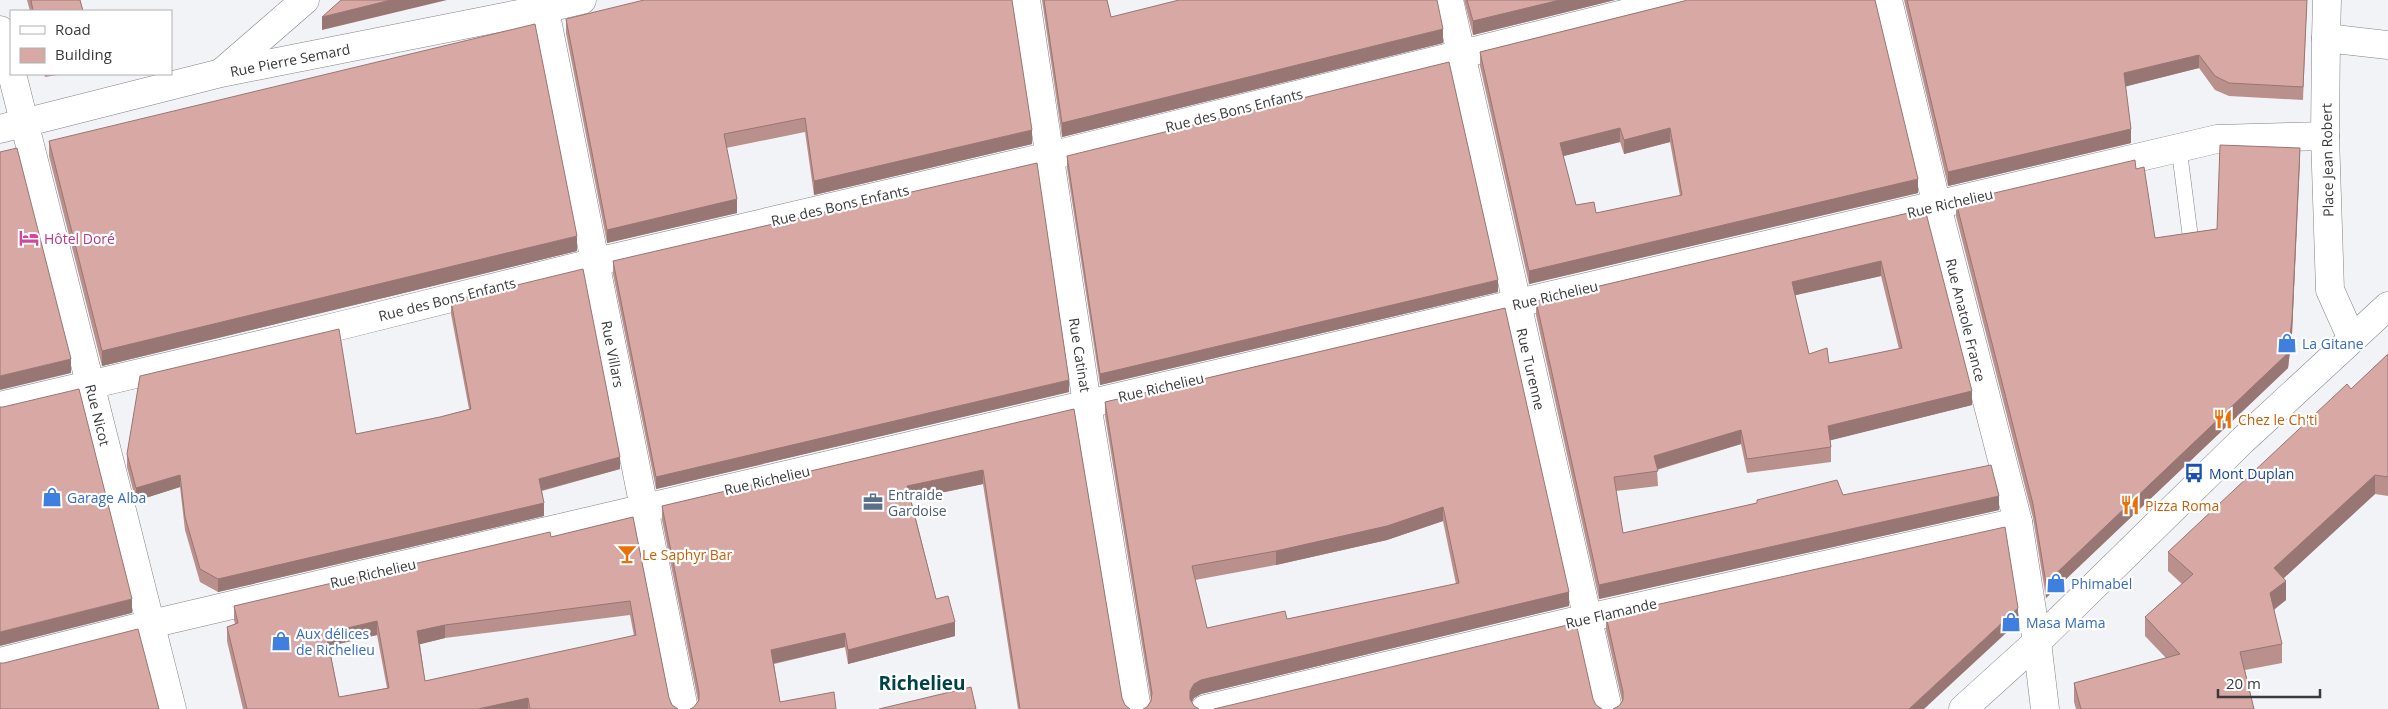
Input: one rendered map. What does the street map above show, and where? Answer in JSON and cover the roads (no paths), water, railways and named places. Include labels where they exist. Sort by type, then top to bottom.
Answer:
[{"type":"street","points":[[221,73],[305,0]]},
{"type":"street","name":"Rue Pierre Semard","points":[[0,129],[221,73],[544,5],[582,0]]},
{"type":"street","name":"Rue Catinat","points":[[1026,0],[1087,404],[1137,709]]},
{"type":"street","name":"Rue Turenne","points":[[1449,0],[1608,709]]},
{"type":"street","name":"Rue des Bons Enfants","points":[[0,406],[596,262],[1050,156],[1680,0]]},
{"type":"street","name":"Rue Anatole France","points":[[1888,0],[1937,206],[2018,522],[2045,709]]},
{"type":"street","name":"Place Jean Robert","points":[[2327,0],[2326,136],[2330,290],[2352,339]]},
{"type":"street","name":"Rue Villars","points":[[544,5],[684,709]]},
{"type":"street","points":[[0,30],[10,65]]},
{"type":"street","points":[[2326,38],[2388,45]]},
{"type":"street","name":"Rue Nicot","points":[[12,75],[26,121],[90,385],[172,709]]},
{"type":"street","name":"Rue Richelieu","points":[[0,662],[151,624],[2217,139],[2326,136]]},
{"type":"street","points":[[1963,709],[2036,642],[2243,440],[2388,306]]},
{"type":"street","name":"Rue Flamande","points":[[1205,709],[1587,618],[2018,522]]},
{"type":"lane","points":[[2179,148],[2190,234]]},
{"type":"place","name":"Hôtel Doré","points":[[29,238]]},
{"type":"place","name":"La Gitane","points":[[2287,343]]},
{"type":"place","name":"Chez le Ch'ti","points":[[2223,419]]},
{"type":"place","name":"Mont Duplan","points":[[2194,473]]},
{"type":"place","name":"Garage Alba","points":[[52,497]]},
{"type":"place","name":"Entraide Gardoise","points":[[873,502]]},
{"type":"place","name":"Pizza Roma","points":[[2130,505]]},
{"type":"place","name":"Le Saphyr Bar","points":[[627,554]]},
{"type":"place","name":"Phimabel","points":[[2056,583]]},
{"type":"place","name":"Masa Mama","points":[[2011,622]]},
{"type":"place","name":"Aux délices de Richelieu","points":[[281,641]]},
{"type":"district","name":"Richelieu","points":[[922,683]]}]
